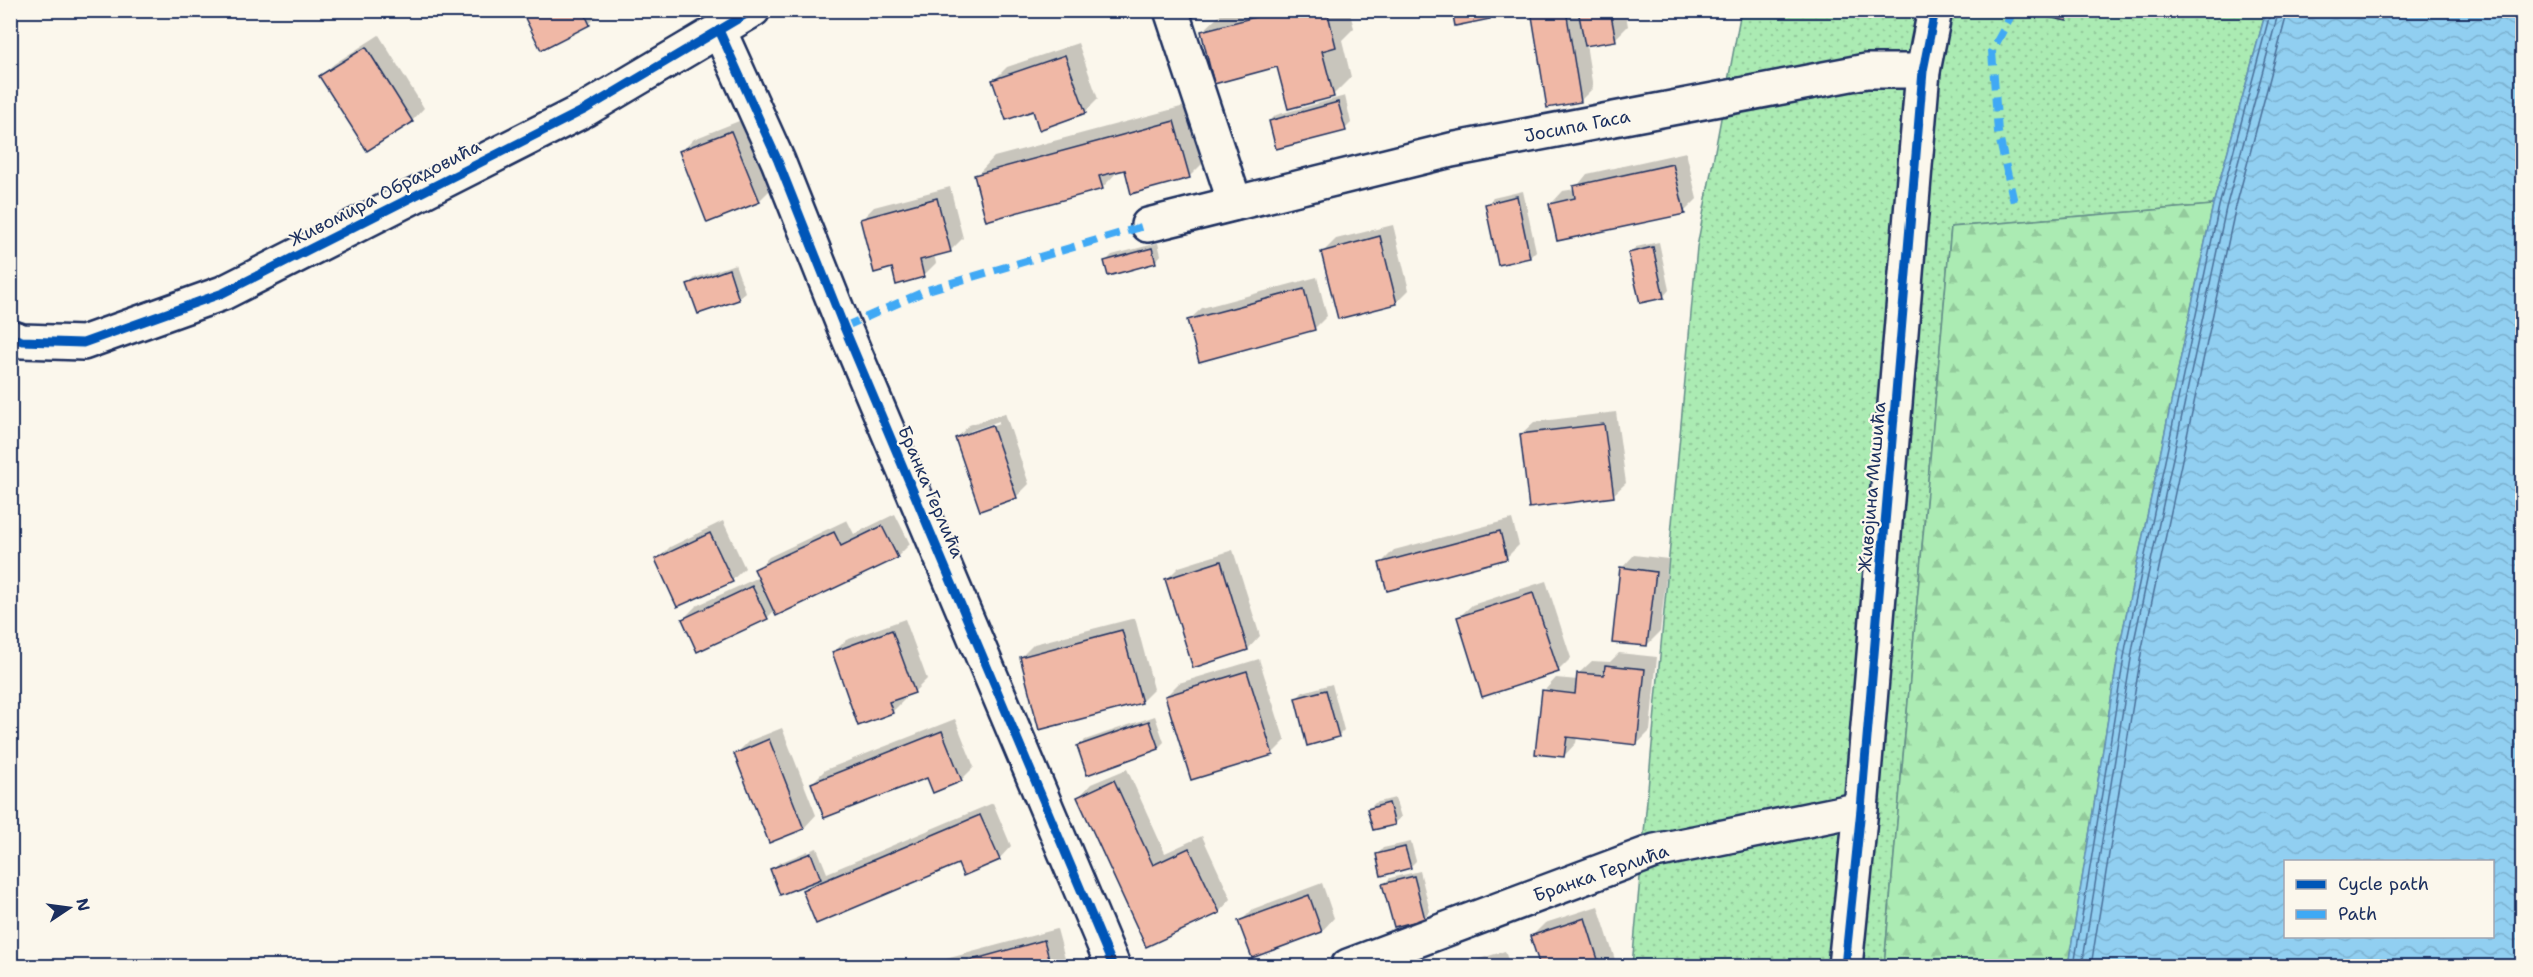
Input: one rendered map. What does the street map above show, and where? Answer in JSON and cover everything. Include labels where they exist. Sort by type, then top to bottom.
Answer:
[{"type":"street","name":"Живомира Обрадовића","points":[[10,338],[22,341],[83,343],[223,293],[586,109],[753,10]]},
{"type":"street","points":[[1171,10],[1235,203]]},
{"type":"street","name":"Живојина Мишића","points":[[1845,966],[1861,808],[1923,71],[1935,10]]},
{"type":"street","name":"Бранка Герлића","points":[[719,30],[778,161],[844,327],[1113,966]]},
{"type":"street","name":"Јосипа Гаса","points":[[1148,225],[1463,148],[1866,71],[1923,71]]},
{"type":"street","name":"Бранка Герлића","points":[[1348,966],[1655,851],[1861,808]]},
{"type":"green space","points":[[1741,11],[2266,11],[2213,205],[1951,227],[1884,966],[1632,966],[1697,247]]},
{"type":"green space","points":[[2213,205],[2120,644],[2068,966],[1884,966],[1951,227]]},
{"type":"water","points":[[2266,11],[2522,11],[2522,966],[2068,966],[2120,644],[2213,205]]},
{"type":"building","points":[[521,10],[583,10],[590,25],[541,50]]},
{"type":"building","points":[[1177,10],[1213,10],[1213,12],[1180,20]]},
{"type":"building","points":[[1262,10],[1327,10],[1336,47],[1322,51],[1334,97],[1288,109],[1277,67],[1214,84],[1201,31],[1263,15]]},
{"type":"building","points":[[1452,10],[1488,10],[1490,19],[1455,26]]},
{"type":"building","points":[[1531,10],[1566,10],[1581,102],[1547,108]]},
{"type":"building","points":[[1578,10],[1610,10],[1616,41],[1585,46]]},
{"type":"building","points":[[2016,10],[2069,10],[2067,21]]},
{"type":"building","points":[[366,47],[413,122],[367,151],[319,76]]},
{"type":"building","points":[[1065,55],[1086,113],[1039,130],[1033,111],[1006,120],[992,80]]},
{"type":"building","points":[[1338,102],[1346,131],[1276,149],[1269,121]]},
{"type":"building","points":[[1174,121],[1190,178],[1131,194],[1125,170],[1099,176],[1103,189],[986,221],[974,175]]},
{"type":"building","points":[[731,131],[760,202],[707,223],[679,151]]},
{"type":"building","points":[[1673,164],[1685,214],[1557,241],[1549,204],[1575,198],[1573,186]]},
{"type":"building","points":[[1517,196],[1530,258],[1498,265],[1485,204]]},
{"type":"building","points":[[937,198],[951,252],[920,260],[924,277],[896,285],[892,268],[874,273],[860,219]]},
{"type":"building","points":[[1380,236],[1397,304],[1338,319],[1321,252]]},
{"type":"building","points":[[1653,247],[1664,298],[1640,303],[1628,253]]},
{"type":"building","points":[[1152,248],[1156,263],[1108,276],[1104,261]]},
{"type":"building","points":[[729,269],[739,300],[698,314],[687,284]]},
{"type":"building","points":[[1304,289],[1315,330],[1199,362],[1187,320]]},
{"type":"building","points":[[1604,424],[1614,497],[1529,508],[1520,434]]},
{"type":"building","points":[[992,425],[1017,498],[980,511],[955,438]]},
{"type":"building","points":[[882,526],[898,558],[776,616],[754,569],[834,532],[841,546]]},
{"type":"building","points":[[1500,531],[1507,559],[1387,591],[1379,563]]},
{"type":"building","points":[[710,533],[733,582],[677,607],[655,559]]},
{"type":"building","points":[[1221,561],[1248,650],[1193,668],[1165,579]]},
{"type":"building","points":[[1620,567],[1656,572],[1647,646],[1612,643]]},
{"type":"building","points":[[752,586],[768,619],[697,652],[682,619]]},
{"type":"building","points":[[1533,593],[1559,672],[1482,697],[1457,617]]},
{"type":"building","points":[[892,630],[915,693],[889,702],[893,713],[858,726],[832,652]]},
{"type":"building","points":[[1122,630],[1142,703],[1039,730],[1020,657]]},
{"type":"building","points":[[1605,665],[1645,669],[1637,745],[1567,737],[1564,757],[1535,754],[1542,690],[1575,694],[1577,673],[1604,675]]},
{"type":"building","points":[[1247,671],[1273,755],[1191,780],[1165,696]]},
{"type":"building","points":[[1326,690],[1339,737],[1307,746],[1295,698]]},
{"type":"building","points":[[1149,721],[1159,749],[1087,775],[1077,746]]},
{"type":"building","points":[[942,731],[962,781],[933,793],[927,778],[824,818],[811,783]]},
{"type":"building","points":[[769,739],[804,829],[769,843],[734,754]]},
{"type":"building","points":[[1114,780],[1153,865],[1189,848],[1220,913],[1146,947],[1077,797]]},
{"type":"building","points":[[1389,803],[1395,825],[1373,830],[1367,809]]},
{"type":"building","points":[[980,815],[1000,860],[963,876],[958,864],[816,924],[802,890]]},
{"type":"building","points":[[1405,847],[1411,868],[1381,876],[1376,854]]},
{"type":"building","points":[[811,853],[821,879],[780,895],[770,869]]},
{"type":"building","points":[[1414,876],[1425,919],[1394,927],[1382,884]]},
{"type":"building","points":[[1309,895],[1322,932],[1252,958],[1238,921]]},
{"type":"building","points":[[1585,918],[1600,966],[1540,966],[1530,936]]},
{"type":"building","points":[[1044,940],[1051,966],[950,966]]},
{"type":"marked path","points":[[2014,10],[1992,51],[1998,132],[2015,207]]},
{"type":"marked path","points":[[844,327],[928,290],[1148,225]]},
{"type":"cycle path","points":[[10,337],[22,341],[83,343],[223,293],[586,109],[753,10]]},
{"type":"cycle path","points":[[1845,966],[1861,809],[1923,71],[1935,10]]},
{"type":"cycle path","points":[[719,30],[778,161],[844,327],[1113,966]]}]
